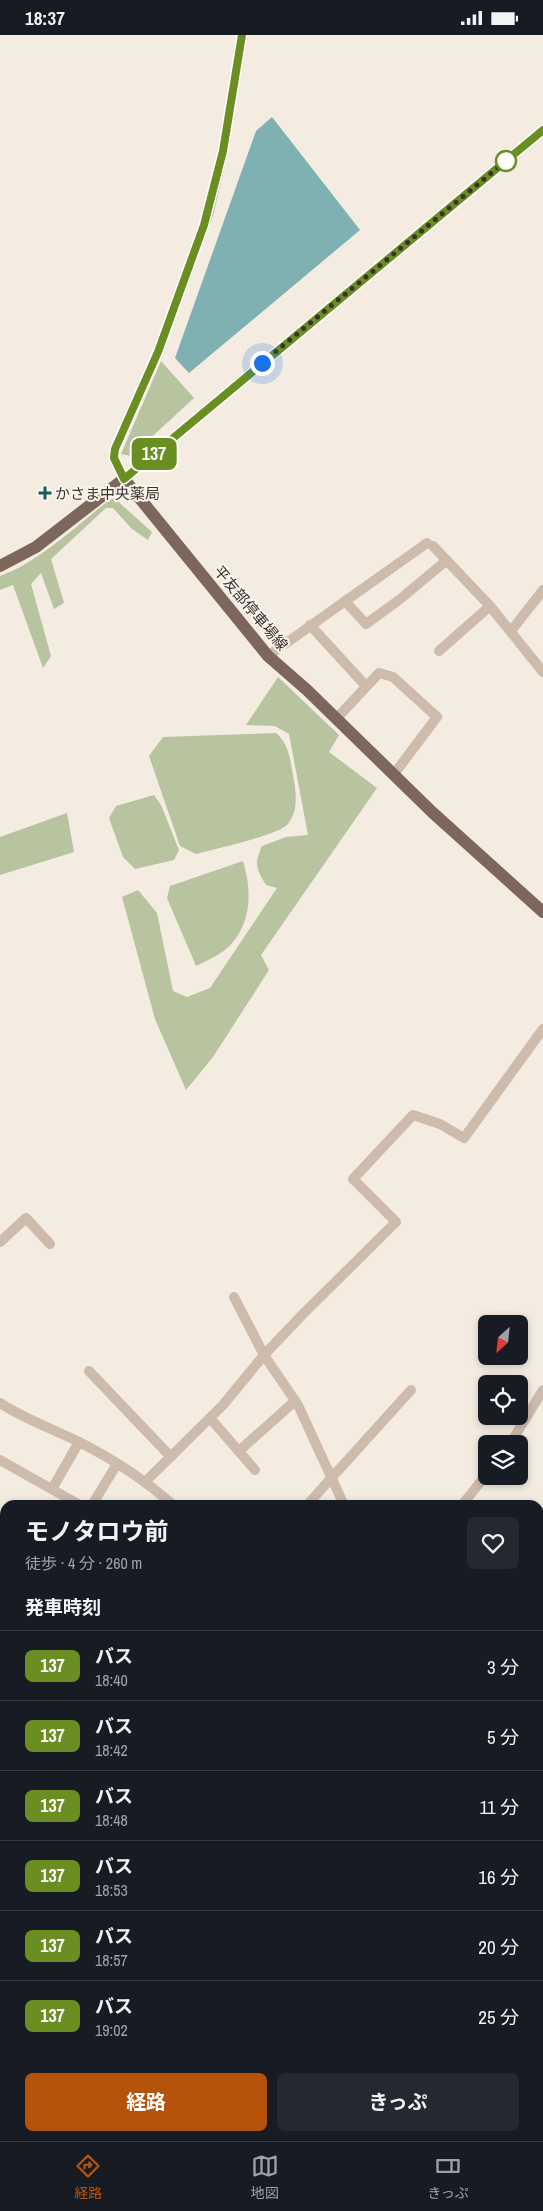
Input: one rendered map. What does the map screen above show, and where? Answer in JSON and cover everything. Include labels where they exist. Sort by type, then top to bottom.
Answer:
[{"type":"main road","points":[[0,567],[36,547],[124,479]]},
{"type":"main road","name":"平友部停車場線","points":[[124,479],[268,656],[307,690],[394,774],[543,912]]},
{"type":"street","points":[[242,35],[223,151],[206,221],[158,352],[115,449],[114,458],[124,479],[543,130]]},
{"type":"street","points":[[268,656],[345,601],[430,545],[448,560],[490,606],[543,672]]},
{"type":"street","points":[[345,601],[366,625],[448,560]]},
{"type":"street","points":[[511,631],[543,590]]},
{"type":"street","points":[[439,651],[490,606]]},
{"type":"street","points":[[310,625],[366,686]]},
{"type":"street","points":[[336,719],[379,673],[392,677],[437,717],[394,774]]},
{"type":"street","points":[[146,1481],[210,1418],[264,1355],[396,1222],[353,1179],[412,1115],[440,1124],[464,1138],[543,1029]]},
{"type":"street","points":[[0,1242],[26,1218],[50,1244]]},
{"type":"street","points":[[234,1297],[264,1355],[295,1401],[341,1500]]},
{"type":"street","points":[[89,1371],[171,1457]]},
{"type":"street","points":[[312,1500],[411,1390]]},
{"type":"street","points":[[516,1435],[543,1391]]},
{"type":"street","points":[[239,1451],[295,1401]]},
{"type":"street","points":[[0,1403],[79,1442],[117,1464],[146,1481],[167,1500]]},
{"type":"street","points":[[210,1418],[255,1470]]},
{"type":"street","points":[[52,1489],[79,1442]]},
{"type":"street","points":[[0,1460],[71,1500]]},
{"type":"street","points":[[95,1500],[117,1464]]},
{"type":"street","points":[[466,1500],[478,1485]]},
{"type":"green space","points":[[161,361],[194,398],[131,456],[121,454]]},
{"type":"green space","points":[[114,498],[152,532],[148,540],[132,529],[113,508],[106,508],[51,559],[64,603],[54,609],[41,573],[31,584],[51,656],[43,668],[13,585],[0,590],[0,576],[43,553]]},
{"type":"green space","points":[[278,677],[339,735],[329,752],[377,788],[261,955],[269,970],[213,1057],[186,1090],[155,1019],[122,897],[138,890],[157,913],[173,991],[187,997],[210,988],[277,888],[266,885],[258,870],[257,862],[262,846],[286,837],[308,835],[289,734],[275,726],[246,725]]},
{"type":"green space","points":[[276,733],[284,742],[288,752],[295,787],[294,813],[288,824],[260,837],[196,854],[180,846],[149,756],[163,737]]},
{"type":"green space","points":[[154,795],[161,805],[179,850],[174,860],[135,869],[123,857],[109,818],[116,806]]},
{"type":"green space","points":[[67,813],[74,852],[0,875],[0,837]]},
{"type":"green space","points":[[243,861],[249,892],[244,924],[239,934],[228,947],[196,966],[167,898],[170,886]]},
{"type":"water","points":[[272,117],[360,230],[189,373],[175,358],[256,131]]},
{"type":"bus line","name":"137","points":[[242,35],[223,151],[200,239],[158,352],[115,449],[114,458],[124,479],[543,130]]},
{"type":"place","name":"かさま中央薬局","points":[[45,493]]},
{"type":"route","points":[[262,363],[506,161]]}]
